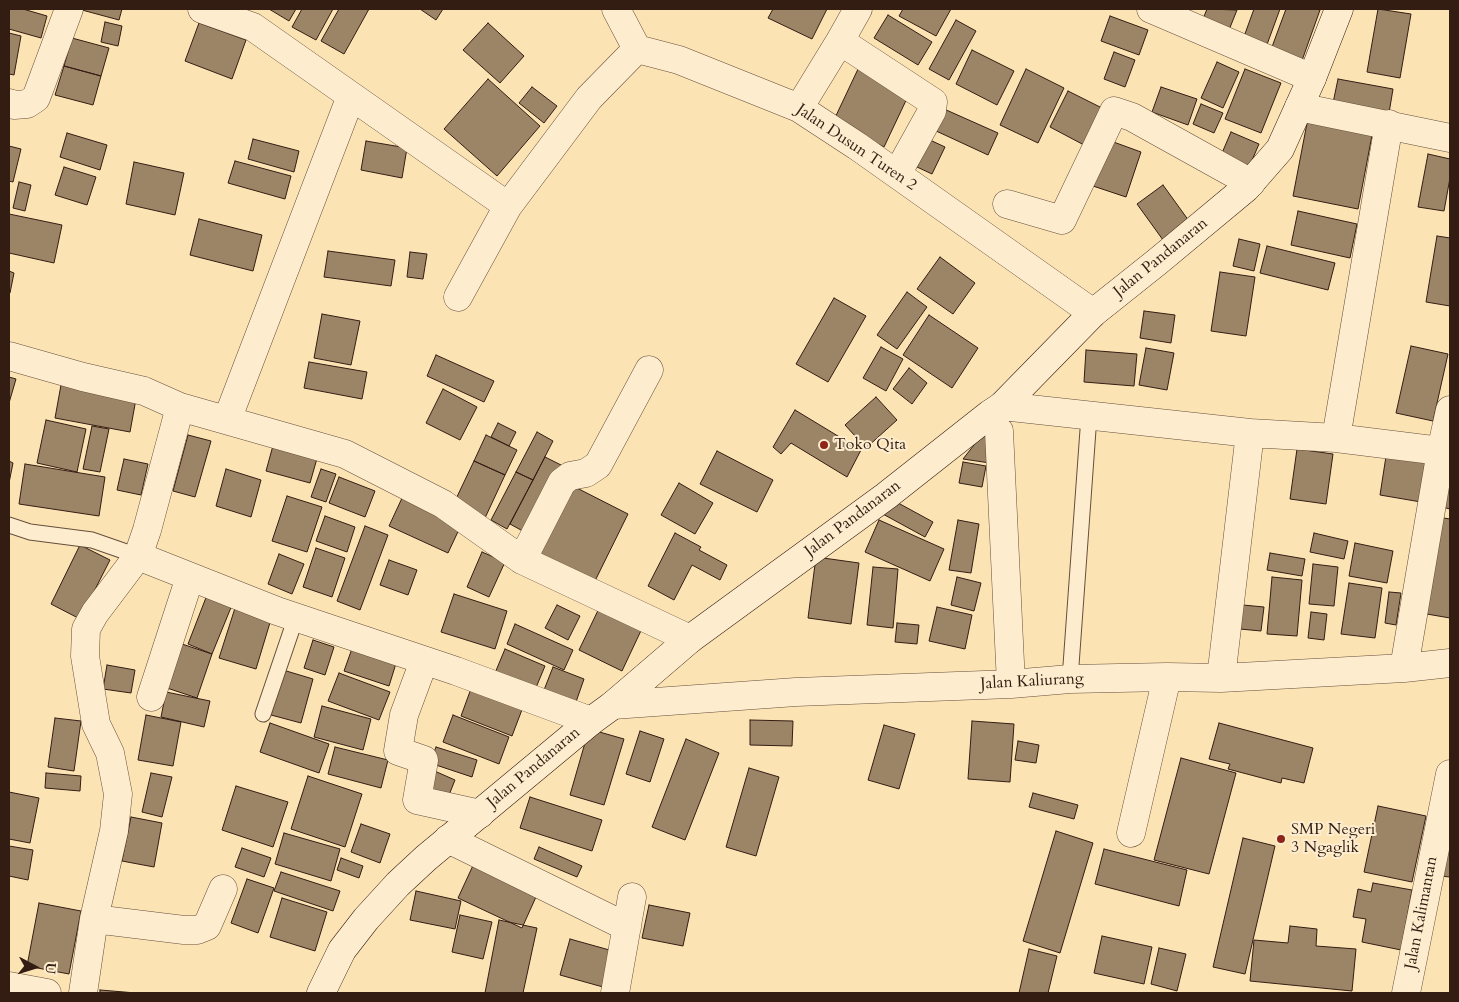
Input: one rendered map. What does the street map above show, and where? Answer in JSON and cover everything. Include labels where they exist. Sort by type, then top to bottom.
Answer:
[{"type":"street","points":[[9,103],[14,105],[27,104],[36,98],[69,9]]},
{"type":"street","points":[[202,9],[256,18],[351,96],[508,206]]},
{"type":"street","points":[[458,297],[508,206],[589,98],[637,50],[616,9]]},
{"type":"street","points":[[799,108],[858,9]]},
{"type":"street","points":[[1151,9],[1312,78]]},
{"type":"street","name":"Jalan Pandanaran","points":[[322,993],[342,950],[366,919],[398,884],[448,840],[591,721],[613,705],[690,639],[886,496],[990,414],[1000,419],[1092,312],[1158,262],[1250,183],[1280,149],[1312,78],[1339,9]]},
{"type":"street","points":[[840,41],[933,102],[932,111],[897,174]]},
{"type":"street","name":"Jalan Dusun Turen 2","points":[[637,50],[679,60],[799,108],[897,174],[1092,312]]},
{"type":"street","points":[[227,420],[351,96]]},
{"type":"street","points":[[1299,106],[1450,138]]},
{"type":"street","points":[[1006,204],[1062,220],[1114,111],[1132,117],[1250,183]]},
{"type":"street","points":[[1336,438],[1389,124]]},
{"type":"street","points":[[9,356],[144,392],[180,407],[344,454],[443,504],[522,560],[690,639]]},
{"type":"street","points":[[522,560],[562,482],[570,476],[586,473],[598,465],[648,370]]},
{"type":"street","points":[[83,993],[94,919],[114,832],[118,794],[110,753],[96,724],[85,656],[86,629],[94,613],[138,556],[147,530],[180,407]]},
{"type":"street","points":[[1404,668],[1450,410]]},
{"type":"street","points":[[1012,684],[1000,419],[1089,416],[1250,433],[1336,438],[1441,452]]},
{"type":"street","points":[[1221,678],[1250,433]]},
{"type":"street","points":[[138,556],[296,617],[456,671],[591,721]]},
{"type":"street","points":[[151,696],[190,577]]},
{"type":"street","points":[[424,661],[404,715],[398,751],[424,760],[416,800],[480,814]]},
{"type":"street","name":"Jalan Kaliurang","points":[[613,705],[796,692],[1012,684],[1070,679],[1221,678],[1404,668],[1450,663]]},
{"type":"street","points":[[1131,833],[1167,677]]},
{"type":"street","name":"Jalan Kalimantan","points":[[1406,993],[1450,774]]},
{"type":"street","points":[[448,840],[627,927]]},
{"type":"street","points":[[94,919],[197,930],[207,926],[223,890]]},
{"type":"street","points":[[615,993],[632,897]]},
{"type":"street","points":[[9,986],[47,993]]},
{"type":"lane","points":[[1070,679],[1089,416]]},
{"type":"lane","points":[[9,526],[30,532],[92,540],[138,556]]},
{"type":"lane","points":[[263,714],[296,617]]},
{"type":"building","points":[[9,9],[23,9],[47,16],[41,38],[9,29]]},
{"type":"building","points":[[82,9],[122,9],[119,20]]},
{"type":"building","points":[[269,9],[296,9],[289,21]]},
{"type":"building","points":[[302,9],[333,9],[316,40],[292,27]]},
{"type":"building","points":[[339,9],[369,9],[344,54],[321,41]]},
{"type":"building","points":[[420,9],[443,9],[436,20]]},
{"type":"building","points":[[773,9],[827,9],[812,39],[768,18]]},
{"type":"building","points":[[903,9],[951,9],[936,36],[899,16]]},
{"type":"building","points":[[1207,9],[1237,10],[1229,30],[1203,19]]},
{"type":"building","points":[[1254,9],[1280,9],[1265,50],[1242,42]]},
{"type":"building","points":[[1286,9],[1320,10],[1300,66],[1269,55]]},
{"type":"building","points":[[1378,9],[1411,14],[1400,78],[1367,72]]},
{"type":"building","points":[[888,15],[932,42],[918,65],[874,38]]},
{"type":"building","points":[[1110,16],[1148,30],[1139,55],[1101,41]]},
{"type":"building","points":[[956,20],[976,31],[949,80],[929,69]]},
{"type":"building","points":[[105,22],[122,26],[118,46],[101,42]]},
{"type":"building","points":[[199,23],[246,40],[232,79],[185,61]]},
{"type":"building","points":[[488,23],[524,56],[500,83],[463,50]]},
{"type":"building","points":[[9,33],[21,36],[14,75],[9,74]]},
{"type":"building","points":[[72,38],[109,48],[101,76],[64,66]]},
{"type":"building","points":[[972,50],[1014,71],[997,105],[956,84]]},
{"type":"building","points":[[1114,52],[1135,60],[1125,87],[1104,79]]},
{"type":"building","points":[[1217,62],[1239,72],[1223,108],[1201,98]]},
{"type":"building","points":[[64,66],[101,76],[93,105],[55,95]]},
{"type":"building","points":[[859,67],[910,92],[884,147],[833,122]]},
{"type":"building","points":[[1026,69],[1064,88],[1038,143],[1000,125]]},
{"type":"building","points":[[1245,69],[1281,83],[1261,133],[1225,119]]},
{"type":"building","points":[[488,79],[540,126],[497,176],[444,129]]},
{"type":"building","points":[[1338,79],[1393,89],[1389,113],[1333,103]]},
{"type":"building","points":[[532,87],[557,106],[544,123],[519,103]]},
{"type":"building","points":[[1161,87],[1197,99],[1188,125],[1152,112]]},
{"type":"building","points":[[1068,91],[1102,108],[1084,145],[1050,127]]},
{"type":"building","points":[[1201,104],[1223,113],[1214,133],[1193,124]]},
{"type":"building","points":[[944,109],[998,133],[988,155],[934,130]]},
{"type":"building","points":[[1308,118],[1373,130],[1358,209],[1293,196]]},
{"type":"building","points":[[1231,132],[1259,144],[1247,172],[1219,160]]},
{"type":"building","points":[[67,133],[107,145],[100,170],[60,157]]},
{"type":"building","points":[[253,139],[299,151],[294,172],[248,159]]},
{"type":"building","points":[[930,140],[945,147],[932,174],[917,167]]},
{"type":"building","points":[[1108,140],[1141,152],[1126,197],[1093,186]]},
{"type":"building","points":[[366,141],[407,148],[402,178],[361,170]]},
{"type":"building","points":[[9,146],[21,149],[13,182],[9,181]]},
{"type":"building","points":[[1428,154],[1450,159],[1450,178],[1444,211],[1418,207]]},
{"type":"building","points":[[235,161],[291,176],[285,199],[228,183]]},
{"type":"building","points":[[134,162],[184,173],[175,215],[126,204]]},
{"type":"building","points":[[64,167],[96,177],[87,205],[55,195]]},
{"type":"building","points":[[19,182],[31,185],[25,211],[13,208]]},
{"type":"building","points":[[1163,185],[1189,221],[1163,240],[1137,204]]},
{"type":"building","points":[[1298,211],[1357,224],[1350,258],[1291,245]]},
{"type":"building","points":[[9,214],[62,225],[54,263],[9,253]]},
{"type":"building","points":[[199,219],[262,235],[253,271],[190,255]]},
{"type":"building","points":[[1437,236],[1450,238],[1450,306],[1426,302]]},
{"type":"building","points":[[1239,239],[1260,244],[1254,271],[1233,266]]},
{"type":"building","points":[[1267,246],[1335,263],[1328,290],[1260,273]]},
{"type":"building","points":[[328,251],[395,260],[391,286],[324,277]]},
{"type":"building","points":[[410,252],[427,254],[423,279],[407,277]]},
{"type":"building","points":[[940,257],[975,283],[953,314],[917,289]]},
{"type":"building","points":[[9,271],[14,273],[10,293],[9,293]]},
{"type":"building","points":[[1220,272],[1255,277],[1246,336],[1211,331]]},
{"type":"building","points":[[907,292],[927,307],[897,349],[877,335]]},
{"type":"building","points":[[834,298],[866,316],[828,382],[796,364]]},
{"type":"building","points":[[1144,311],[1175,315],[1171,343],[1140,338]]},
{"type":"building","points":[[322,314],[360,321],[351,365],[314,358]]},
{"type":"building","points":[[929,315],[978,348],[952,388],[903,355]]},
{"type":"building","points":[[1411,346],[1448,354],[1433,421],[1396,413]]},
{"type":"building","points":[[881,347],[903,359],[886,391],[863,378]]},
{"type":"building","points":[[1146,348],[1174,353],[1167,390],[1139,385]]},
{"type":"building","points":[[1086,350],[1137,354],[1134,386],[1084,382]]},
{"type":"building","points":[[436,355],[494,381],[484,402],[427,376]]},
{"type":"building","points":[[309,362],[367,372],[362,399],[304,388]]},
{"type":"building","points":[[909,368],[927,383],[912,404],[893,389]]},
{"type":"building","points":[[9,377],[16,379],[9,403]]},
{"type":"building","points":[[61,385],[136,399],[130,432],[55,418]]},
{"type":"building","points":[[443,389],[477,407],[460,440],[426,423]]},
{"type":"building","points":[[876,397],[897,420],[866,448],[845,425]]},
{"type":"building","name":"Toko Qita","points":[[795,410],[861,450],[847,477],[791,443],[781,454],[773,447]]},
{"type":"building","points":[[996,417],[990,463],[963,459]]},
{"type":"building","points":[[46,420],[86,429],[77,472],[37,463]]},
{"type":"building","points":[[498,423],[516,432],[509,446],[491,437]]},
{"type":"building","points":[[92,426],[109,429],[100,472],[83,469]]},
{"type":"building","points":[[537,432],[553,441],[533,480],[516,472]]},
{"type":"building","points":[[188,435],[211,441],[195,497],[173,491]]},
{"type":"building","points":[[486,435],[517,450],[505,475],[474,461]]},
{"type":"building","points":[[274,442],[318,455],[310,483],[266,471]]},
{"type":"building","points":[[1297,449],[1333,454],[1326,504],[1290,499]]},
{"type":"building","points":[[1387,450],[1429,456],[1421,502],[1380,495]]},
{"type":"building","points":[[717,451],[773,480],[757,512],[700,484]]},
{"type":"building","points":[[545,457],[565,467],[530,535],[510,524]]},
{"type":"building","points":[[124,459],[148,464],[141,495],[117,490]]},
{"type":"building","points":[[9,461],[13,463],[9,483]]},
{"type":"building","points":[[474,461],[505,475],[485,518],[454,503]]},
{"type":"building","points":[[963,462],[986,466],[982,487],[959,483]]},
{"type":"building","points":[[25,464],[105,477],[99,516],[19,504]]},
{"type":"building","points":[[226,469],[261,480],[251,517],[216,506]]},
{"type":"building","points":[[321,469],[336,474],[326,502],[311,497]]},
{"type":"building","points":[[516,472],[533,480],[507,529],[491,520]]},
{"type":"building","points":[[339,477],[375,491],[365,517],[329,503]]},
{"type":"building","points":[[1445,482],[1450,484],[1450,509],[1438,506]]},
{"type":"building","points":[[567,483],[628,514],[593,585],[531,555]]},
{"type":"building","points":[[679,483],[713,503],[695,534],[661,515]]},
{"type":"building","points":[[287,496],[322,507],[307,552],[272,541]]},
{"type":"building","points":[[403,496],[462,523],[448,553],[389,526]]},
{"type":"building","points":[[889,498],[933,522],[925,537],[881,513]]},
{"type":"building","points":[[325,516],[355,527],[347,552],[316,541]]},
{"type":"building","points":[[1437,517],[1450,519],[1450,618],[1421,613]]},
{"type":"building","points":[[879,520],[944,549],[930,581],[865,552]]},
{"type":"building","points":[[958,520],[979,524],[971,573],[949,570]]},
{"type":"building","points":[[365,526],[388,535],[360,610],[337,601]]},
{"type":"building","points":[[675,533],[701,547],[699,550],[727,565],[720,580],[692,565],[674,600],[648,586]]},
{"type":"building","points":[[1314,533],[1348,541],[1344,559],[1310,552]]},
{"type":"building","points":[[1355,543],[1393,551],[1387,583],[1349,576]]},
{"type":"building","points":[[80,545],[110,560],[80,619],[51,604]]},
{"type":"building","points":[[316,548],[345,558],[332,597],[303,587]]},
{"type":"building","points":[[482,552],[505,562],[489,597],[467,587]]},
{"type":"building","points":[[1270,553],[1305,559],[1302,576],[1267,570]]},
{"type":"building","points":[[279,554],[304,564],[292,594],[268,584]]},
{"type":"building","points":[[816,557],[859,563],[851,624],[808,618]]},
{"type":"building","points":[[389,560],[417,570],[408,595],[380,585]]},
{"type":"building","points":[[1313,564],[1338,567],[1334,606],[1309,604]]},
{"type":"building","points":[[873,567],[898,569],[893,628],[867,625]]},
{"type":"building","points":[[957,577],[981,583],[974,611],[951,605]]},
{"type":"building","points":[[1272,577],[1302,580],[1297,636],[1267,634]]},
{"type":"building","points":[[1349,583],[1382,588],[1375,638],[1341,634]]},
{"type":"building","points":[[1389,592],[1401,593],[1396,625],[1385,623]]},
{"type":"building","points":[[454,594],[507,611],[495,649],[441,632]]},
{"type":"building","points":[[207,595],[232,605],[212,654],[188,644]]},
{"type":"building","points":[[603,600],[646,620],[622,671],[579,650]]},
{"type":"building","points":[[236,605],[272,616],[256,669],[219,658]]},
{"type":"building","points":[[557,605],[580,616],[568,640],[545,628]]},
{"type":"building","points":[[1243,605],[1264,607],[1261,631],[1240,629]]},
{"type":"building","points":[[937,607],[972,615],[965,649],[929,641]]},
{"type":"building","points":[[1311,612],[1327,614],[1324,640],[1308,638]]},
{"type":"building","points":[[897,623],[919,625],[917,644],[895,642]]},
{"type":"building","points":[[515,624],[573,650],[564,670],[507,644]]},
{"type":"building","points":[[313,640],[334,647],[325,675],[304,668]]},
{"type":"building","points":[[176,642],[212,654],[197,698],[161,686]]},
{"type":"building","points":[[354,643],[398,657],[389,686],[344,671]]},
{"type":"building","points":[[505,649],[545,666],[535,690],[495,673]]},
{"type":"building","points":[[107,665],[135,670],[131,693],[103,689]]},
{"type":"building","points":[[553,667],[584,679],[576,702],[544,690]]},
{"type":"building","points":[[283,670],[313,679],[301,723],[271,715]]},
{"type":"building","points":[[339,673],[390,692],[379,720],[328,701]]},
{"type":"building","points":[[472,686],[523,707],[512,736],[461,716]]},
{"type":"building","points":[[166,692],[210,701],[204,727],[161,717]]},
{"type":"building","points":[[322,706],[371,719],[363,750],[314,737]]},
{"type":"building","points":[[146,715],[181,722],[173,766],[138,760]]},
{"type":"building","points":[[453,715],[509,737],[499,764],[443,742]]},
{"type":"building","points":[[55,718],[81,721],[74,771],[48,767]]},
{"type":"building","points":[[750,720],[793,721],[792,746],[750,745]]},
{"type":"building","points":[[972,721],[1014,724],[1010,782],[968,779]]},
{"type":"building","points":[[270,723],[329,744],[319,773],[260,752]]},
{"type":"building","points":[[1219,723],[1313,748],[1304,783],[1282,778],[1281,783],[1228,769],[1230,764],[1209,759]]},
{"type":"building","points":[[884,725],[915,734],[899,789],[868,780]]},
{"type":"building","points":[[589,729],[624,739],[604,805],[570,795]]},
{"type":"building","points":[[640,731],[664,739],[650,782],[626,774]]},
{"type":"building","points":[[686,739],[719,753],[685,840],[652,827]]},
{"type":"building","points":[[1018,741],[1039,745],[1036,763],[1015,760]]},
{"type":"building","points":[[335,747],[388,760],[381,788],[328,774]]},
{"type":"building","points":[[436,747],[477,760],[472,777],[430,763]]},
{"type":"building","points":[[1181,758],[1236,773],[1209,874],[1154,860]]},
{"type":"building","points":[[749,768],[779,777],[756,856],[726,847]]},
{"type":"building","points":[[430,769],[455,780],[445,805],[419,794]]},
{"type":"building","points":[[46,773],[81,776],[80,791],[45,788]]},
{"type":"building","points":[[151,773],[172,777],[162,817],[142,812]]},
{"type":"building","points":[[308,776],[362,794],[345,847],[291,829]]},
{"type":"building","points":[[236,786],[288,802],[273,847],[222,830]]},
{"type":"building","points":[[9,792],[39,798],[30,843],[9,839]]},
{"type":"building","points":[[1033,793],[1078,805],[1074,819],[1029,807]]},
{"type":"building","points":[[530,797],[602,820],[592,851],[520,828]]},
{"type":"building","points":[[1378,806],[1426,816],[1412,882],[1364,872]]},
{"type":"building","points":[[131,817],[162,823],[154,867],[122,861]]},
{"type":"building","points":[[361,824],[390,834],[380,863],[351,852]]},
{"type":"building","points":[[1056,831],[1093,843],[1060,953],[1023,941]]},
{"type":"building","points":[[284,833],[340,849],[331,881],[275,864]]},
{"type":"building","points":[[1243,838],[1275,846],[1245,974],[1213,967]]},
{"type":"building","points":[[1450,841],[1450,877],[1440,876]]},
{"type":"building","points":[[9,846],[33,850],[28,880],[9,876]]},
{"type":"building","points":[[539,847],[582,866],[577,877],[534,859]]},
{"type":"building","points":[[242,848],[271,858],[264,877],[235,867]]},
{"type":"building","points":[[1104,849],[1187,870],[1179,906],[1095,884]]},
{"type":"building","points":[[341,858],[363,866],[359,878],[337,870]]},
{"type":"building","points":[[476,859],[540,888],[522,928],[458,898]]},
{"type":"building","points":[[281,872],[340,891],[333,911],[274,891]]},
{"type":"building","points":[[247,879],[274,888],[258,933],[231,923]]},
{"type":"building","points":[[1373,883],[1412,890],[1401,950],[1362,942],[1366,919],[1353,917],[1358,889],[1371,892]]},
{"type":"building","points":[[416,891],[461,901],[455,929],[410,920]]},
{"type":"building","points":[[282,898],[327,912],[315,951],[270,937]]},
{"type":"building","points":[[39,903],[81,911],[69,974],[27,966]]},
{"type":"building","points":[[649,905],[690,913],[683,946],[642,938]]},
{"type":"building","points":[[460,915],[492,922],[483,959],[452,952]]},
{"type":"building","points":[[499,920],[537,928],[523,993],[485,993]]},
{"type":"building","points":[[1290,926],[1317,929],[1316,946],[1356,949],[1352,991],[1250,981],[1254,940],[1288,943]]},
{"type":"building","points":[[1102,936],[1152,947],[1144,984],[1094,973]]},
{"type":"building","points":[[570,939],[613,951],[603,987],[560,975]]},
{"type":"building","points":[[1159,948],[1186,954],[1177,991],[1151,984]]},
{"type":"building","points":[[1029,949],[1057,956],[1048,993],[1019,993]]},
{"type":"building","points":[[100,990],[136,993],[100,993]]},
{"type":"place","name":"Toko Qita","points":[[824,445]]},
{"type":"place","name":"SMP Negeri 3 Ngaglik","points":[[1281,839]]}]
